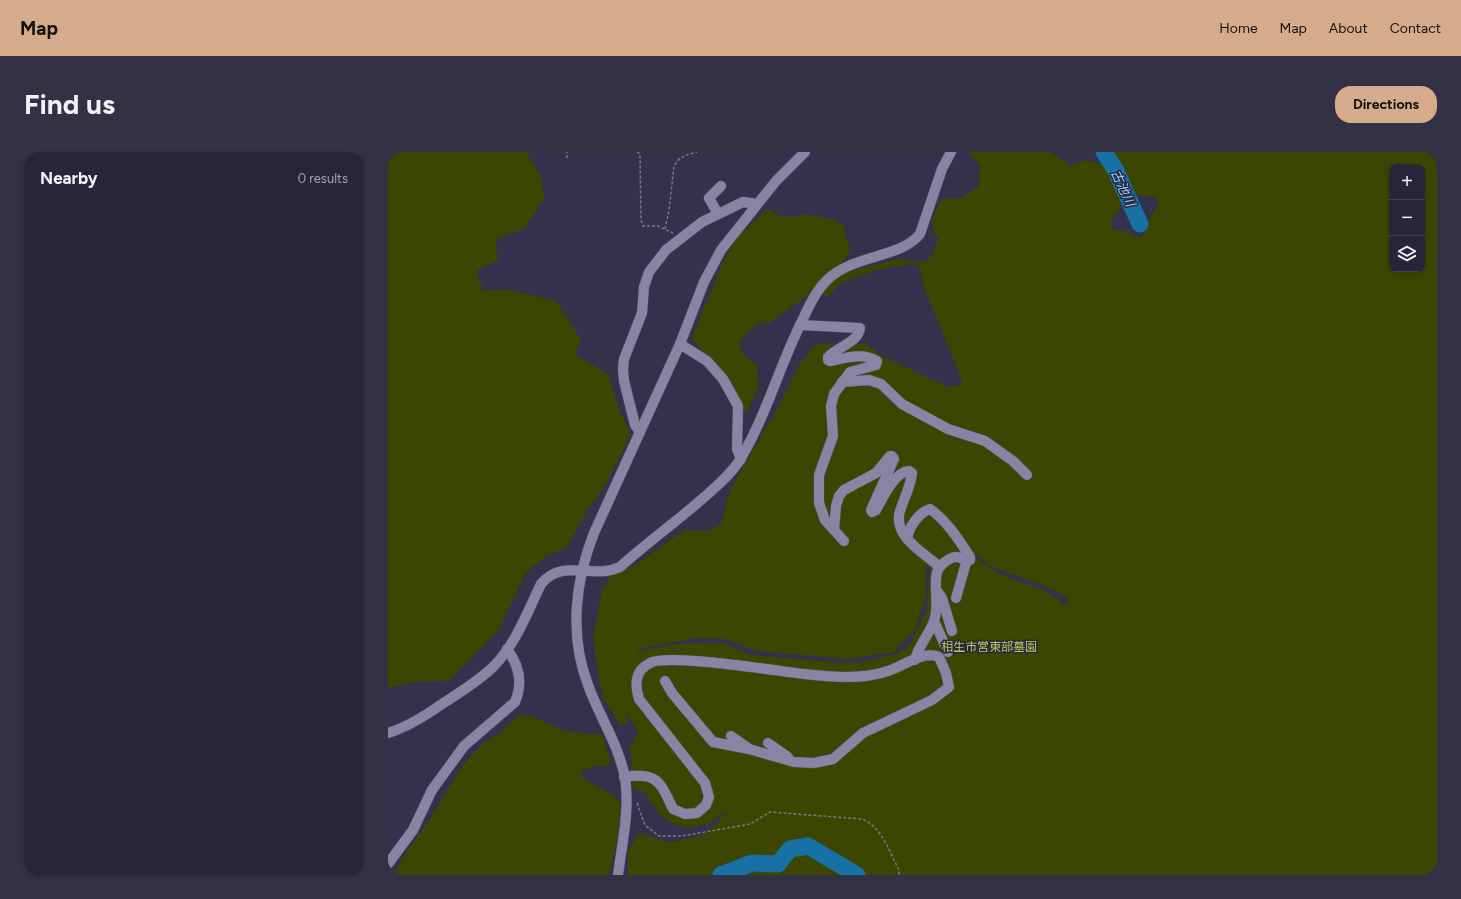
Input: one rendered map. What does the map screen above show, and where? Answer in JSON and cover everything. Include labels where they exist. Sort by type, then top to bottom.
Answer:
[{"type":"street","points":[[618,875],[627,798],[624,777],[616,748],[588,685],[581,662],[576,630],[578,593],[583,571],[594,533],[680,344],[704,282],[721,250],[776,181],[806,152]]},
{"type":"street","points":[[388,733],[400,730],[422,717],[475,682],[493,667],[507,650],[546,577],[558,570],[600,572],[620,567],[726,478],[741,459],[768,402],[800,325],[812,301],[826,281],[843,268],[860,260],[902,247],[915,240],[920,234],[942,169],[951,152]]},
{"type":"street","points":[[718,214],[709,198],[721,186]]},
{"type":"street","points":[[640,432],[635,425],[624,381],[624,359],[642,313],[644,287],[649,272],[666,250],[702,222],[743,202],[757,204]]},
{"type":"street","points":[[800,325],[860,328],[855,338],[833,352],[828,357],[828,360],[859,355],[877,361],[876,364],[850,372],[834,394],[831,406],[833,436],[818,476],[819,503],[825,520],[844,541]]},
{"type":"street","points":[[680,344],[708,361],[723,379],[738,406],[738,449],[741,459]]},
{"type":"street","points":[[842,382],[869,380],[881,384],[902,404],[941,425],[985,441],[1013,461],[1027,476]]},
{"type":"street","points":[[834,530],[836,506],[839,496],[844,490],[876,473],[890,456],[892,456],[894,459],[871,510],[872,512],[876,510],[904,471],[909,470],[912,472],[899,513],[900,528],[907,539],[940,567]]},
{"type":"street","points":[[907,539],[909,529],[916,520],[925,511],[930,510],[938,514],[958,537],[970,557],[970,560],[966,562],[956,598]]},
{"type":"street","points":[[915,660],[916,654],[934,621],[937,571],[953,557],[960,557],[966,562]]},
{"type":"street","points":[[937,590],[942,598],[952,631]]},
{"type":"street","points":[[934,621],[948,652]]},
{"type":"street","points":[[388,864],[413,830],[432,790],[464,746],[515,702],[518,691],[519,677],[514,658],[507,650]]},
{"type":"street","points":[[624,777],[642,775],[655,778],[664,788],[673,809],[684,814],[697,813],[706,805],[709,797],[705,783],[640,699],[636,686],[641,670],[650,662],[683,657],[820,676],[850,677],[871,675],[888,671],[933,654],[939,657],[946,673],[949,687],[932,700],[863,734],[833,759],[814,763],[794,762],[749,749],[713,742],[672,693],[665,681]]},
{"type":"street","points":[[731,736],[749,749]]},
{"type":"street","points":[[768,743],[794,762]]},
{"type":"path","points":[[566,158],[567,152]]},
{"type":"path","points":[[637,152],[640,154],[641,220],[643,226],[658,226],[682,238]]},
{"type":"path","points":[[665,229],[669,210],[674,166],[680,157],[697,152]]},
{"type":"path","points":[[627,798],[635,798],[645,825],[659,836],[682,836],[750,824],[770,812],[862,819],[871,823],[881,835],[899,875]]},
{"type":"green space","points":[[388,152],[526,152],[541,177],[544,199],[525,228],[495,240],[498,260],[476,271],[483,290],[510,290],[556,301],[581,340],[574,354],[608,374],[620,412],[631,434],[606,484],[588,509],[567,547],[543,558],[526,573],[498,631],[449,681],[412,682],[388,688]]},
{"type":"green space","name":"相生市営東部墓園","points":[[971,152],[1050,152],[1071,165],[1086,160],[1104,165],[1118,189],[1121,207],[1115,214],[1110,226],[1113,229],[1126,231],[1138,237],[1144,235],[1151,216],[1159,202],[1155,197],[1136,194],[1112,152],[1437,152],[1437,875],[628,875],[628,852],[639,833],[670,843],[708,833],[728,810],[709,823],[691,828],[679,826],[661,816],[645,792],[633,788],[630,748],[638,732],[627,714],[628,722],[620,725],[602,696],[593,639],[602,590],[610,577],[636,564],[685,530],[709,531],[721,524],[730,490],[777,409],[799,365],[816,344],[867,344],[882,356],[948,387],[962,384],[959,372],[924,288],[919,266],[913,263],[873,271],[840,283],[829,296],[810,294],[769,323],[758,323],[739,342],[742,353],[756,365],[759,386],[747,412],[740,410],[721,371],[692,338],[723,262],[738,236],[767,209],[780,216],[795,217],[804,214],[832,219],[843,225],[850,251],[843,262],[847,272],[898,259],[923,262],[931,257],[939,238],[933,232],[932,219],[942,199],[961,198],[979,186],[980,165],[970,154]],"holes":[[[971,553],[979,556],[990,566],[1037,583],[1067,597],[1069,607],[1043,590],[999,574]],[[926,565],[930,568],[927,610],[910,645],[896,654],[864,662],[837,663],[750,655],[723,643],[677,644],[637,652],[638,649],[696,638],[726,639],[756,651],[848,659],[894,652],[915,630],[926,596]]]},
{"type":"green space","points":[[528,715],[565,731],[602,735],[611,762],[606,766],[593,766],[581,771],[584,779],[614,796],[621,804],[618,835],[609,875],[394,875],[401,860],[426,825],[463,765],[482,744],[500,733],[517,716]]},
{"type":"waterway","name":"古池川","points":[[1104,152],[1115,169],[1140,224]]},
{"type":"waterway","points":[[721,875],[752,863],[778,864],[790,849],[808,846],[857,875]]}]
